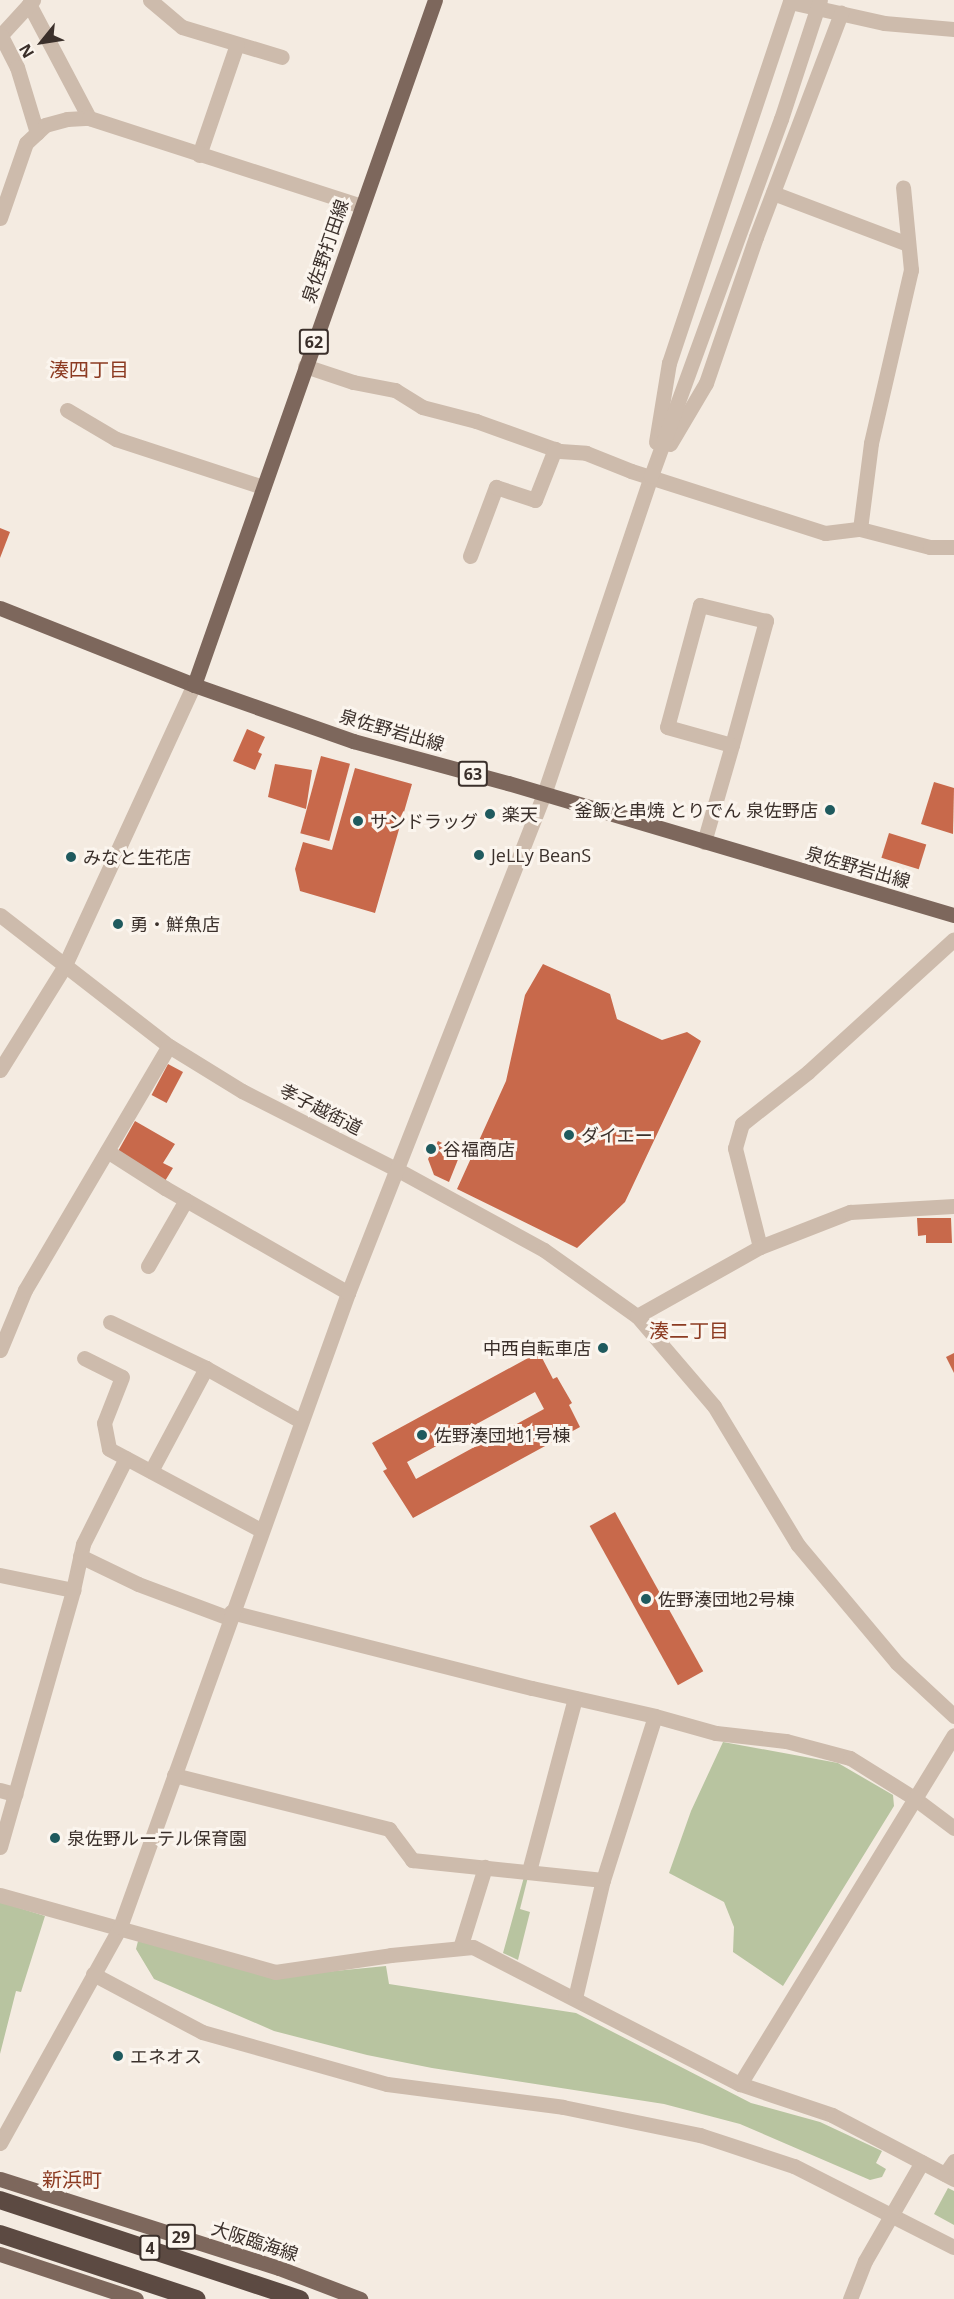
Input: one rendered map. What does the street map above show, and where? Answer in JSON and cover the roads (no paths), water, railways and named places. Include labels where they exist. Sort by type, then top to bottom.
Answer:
[{"type":"highway","name":"4","points":[[0,2200],[300,2299]]},
{"type":"highway","name":"4","points":[[0,2234],[196,2299]]},
{"type":"main road","name":"泉佐野打田線","points":[[194,685],[435,0]]},
{"type":"main road","name":"泉佐野岩出線","points":[[0,608],[194,685],[353,741],[544,794],[954,915]]},
{"type":"main road","name":"大阪臨海線","points":[[0,2179],[279,2268],[360,2299]]},
{"type":"main road","points":[[0,2254],[136,2299]]},
{"type":"street","points":[[150,0],[182,27],[282,57]]},
{"type":"street","points":[[0,2143],[120,1927],[230,1615],[348,1293],[544,794],[651,476],[781,119],[820,0]]},
{"type":"street","points":[[37,133],[17,67],[0,36],[31,2],[89,118]]},
{"type":"street","points":[[651,476],[669,363],[790,2],[884,23],[954,28]]},
{"type":"street","points":[[651,476],[706,383],[773,193],[841,13]]},
{"type":"street","points":[[199,155],[237,44]]},
{"type":"street","points":[[0,218],[26,143],[45,125],[67,119],[89,118],[361,206]]},
{"type":"street","points":[[860,529],[871,443],[911,270],[903,187]]},
{"type":"street","points":[[773,193],[908,244]]},
{"type":"street","points":[[305,366],[353,382],[395,390],[422,407],[476,421],[555,449],[586,453],[768,517],[825,533],[860,529],[930,547],[954,547]]},
{"type":"street","points":[[67,410],[116,439],[263,487]]},
{"type":"street","points":[[470,556],[496,487],[535,500],[555,449]]},
{"type":"street","points":[[704,842],[732,745],[766,621],[700,604],[667,727],[732,745]]},
{"type":"street","points":[[0,1070],[64,967],[194,685]]},
{"type":"street","name":"孝子越街道","points":[[0,915],[64,967],[169,1046],[242,1090],[398,1170],[544,1250],[637,1316],[714,1406],[798,1545],[897,1663],[954,1716]]},
{"type":"street","points":[[760,1247],[735,1148],[742,1124],[808,1072],[954,939]]},
{"type":"street","points":[[0,1350],[25,1290],[169,1046]]},
{"type":"street","points":[[107,1151],[186,1200],[348,1293]]},
{"type":"street","points":[[148,1266],[186,1200]]},
{"type":"street","points":[[637,1316],[760,1247],[850,1212],[954,1206]]},
{"type":"street","points":[[110,1322],[206,1368],[301,1420]]},
{"type":"street","points":[[84,1358],[122,1377],[104,1424],[109,1449],[261,1530]]},
{"type":"street","points":[[151,1471],[206,1368]]},
{"type":"street","points":[[0,1847],[7,1792],[73,1590],[83,1544],[126,1458]]},
{"type":"street","points":[[80,1556],[138,1584],[230,1615],[655,1716],[716,1733],[786,1742],[850,1758],[914,1797],[954,1828]]},
{"type":"street","points":[[0,1575],[73,1590]]},
{"type":"street","points":[[529,1871],[575,1698]]},
{"type":"street","points":[[575,1998],[603,1880],[655,1716]]},
{"type":"street","points":[[740,2084],[954,1735]]},
{"type":"street","points":[[174,1775],[389,1829],[412,1860],[603,1880]]},
{"type":"street","points":[[460,1948],[485,1867]]},
{"type":"street","points":[[0,1895],[275,1972],[473,1947],[740,2084],[832,2115],[922,2162],[951,2172]]},
{"type":"street","points":[[93,1974],[202,2032],[376,2081],[563,2107],[700,2135],[794,2166],[954,2247]]},
{"type":"street","points":[[850,2299],[865,2261],[922,2162]]},
{"type":"place","name":"釜飯と串焼 とりでん 泉佐野店","points":[[830,810]]},
{"type":"place","name":"楽天","points":[[490,814]]},
{"type":"place","name":"サンドラッグ","points":[[358,821]]},
{"type":"place","name":"JeLLy BeanS","points":[[479,855]]},
{"type":"place","name":"みなと生花店","points":[[71,857]]},
{"type":"place","name":"勇・鮮魚店","points":[[118,924]]},
{"type":"place","name":"ダイエー","points":[[569,1135]]},
{"type":"place","name":"谷福商店","points":[[431,1149]]},
{"type":"place","name":"中西自転車店","points":[[603,1348]]},
{"type":"place","name":"佐野湊団地1号棟","points":[[422,1435]]},
{"type":"place","name":"佐野湊団地2号棟","points":[[646,1599]]},
{"type":"place","name":"泉佐野ルーテル保育園","points":[[55,1838]]},
{"type":"place","name":"エネオス","points":[[118,2056]]},
{"type":"district","name":"湊四丁目","points":[[89,369]]},
{"type":"district","name":"湊二丁目","points":[[689,1330]]},
{"type":"district","name":"新浜町","points":[[72,2179]]}]
